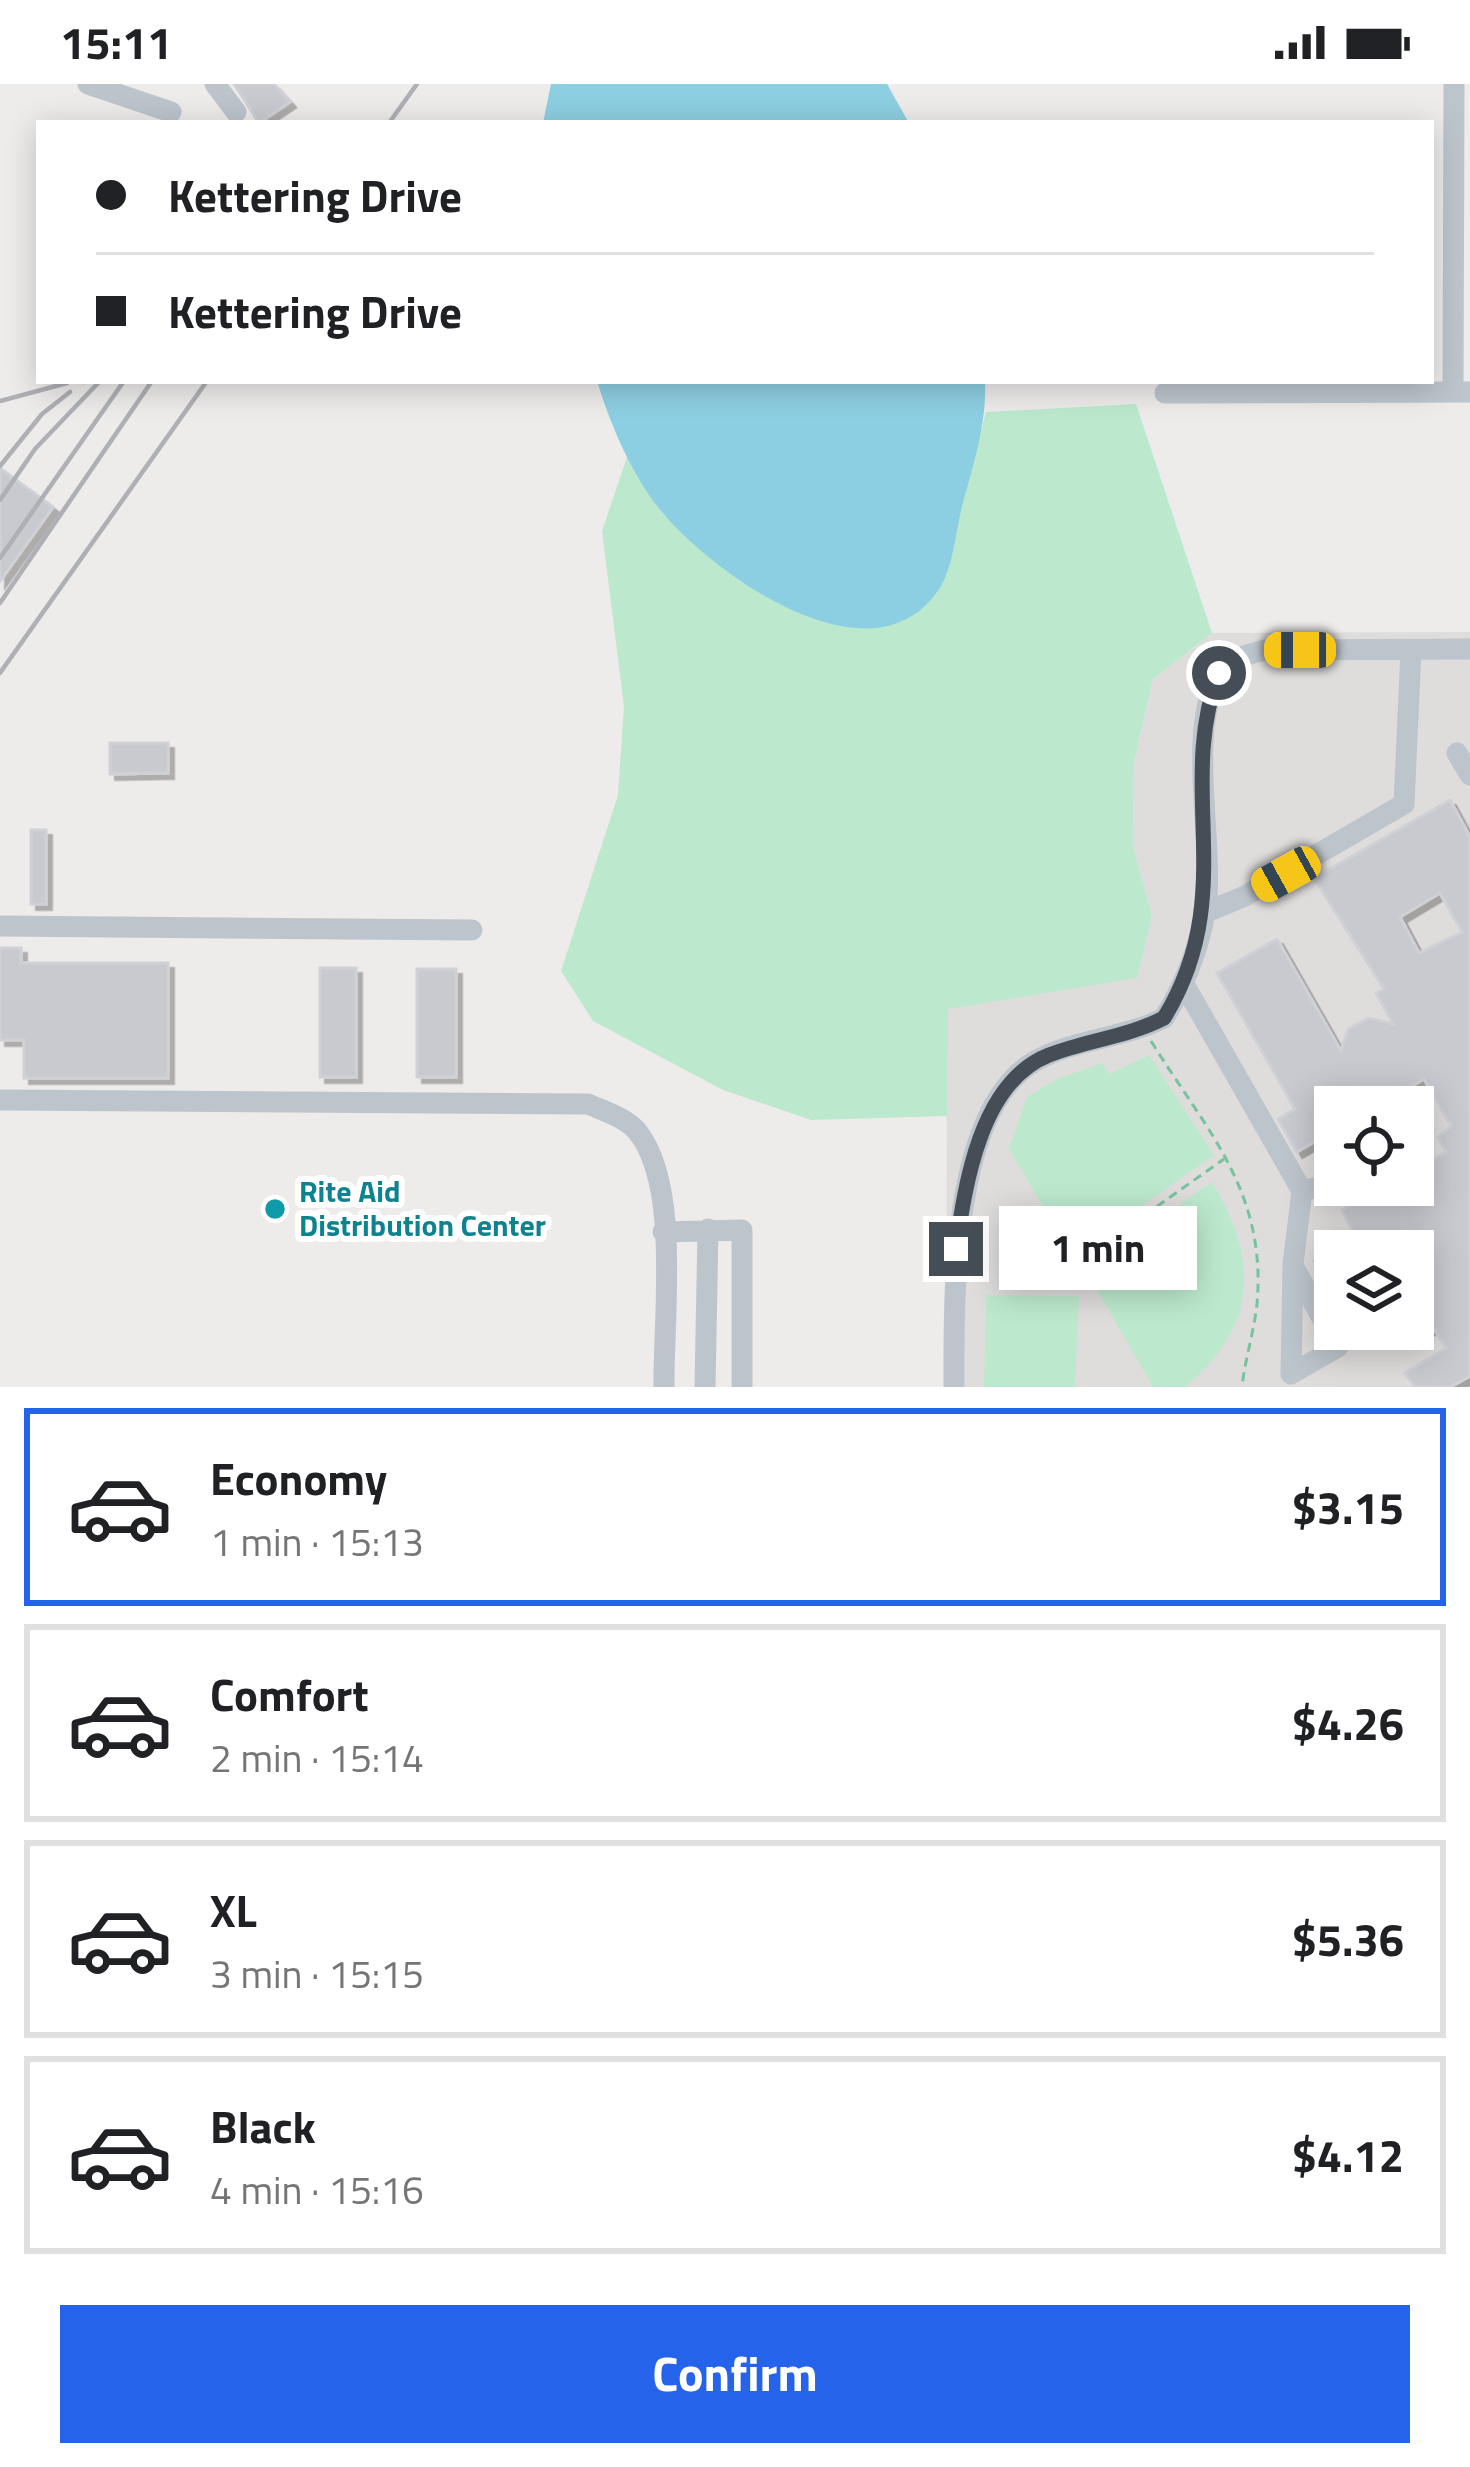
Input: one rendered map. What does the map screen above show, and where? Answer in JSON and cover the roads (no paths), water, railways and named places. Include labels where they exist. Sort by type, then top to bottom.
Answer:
[{"type":"street","points":[[88,84],[171,112]]},
{"type":"street","points":[[215,84],[236,112]]},
{"type":"street","points":[[1165,392],[1462,392],[1454,84]]},
{"type":"street","points":[[954,1387],[954,1281],[961,1212],[981,1143],[1005,1089],[1036,1060],[1143,1029],[1164,1018],[1184,986],[1204,913],[1206,724],[1219,673],[1237,657],[1265,650],[1470,650]]},
{"type":"street","points":[[1204,913],[1245,896],[1404,805],[1411,650]]},
{"type":"street","points":[[1457,753],[1470,775]]},
{"type":"street","points":[[9,926],[472,930]]},
{"type":"street","points":[[1184,986],[1302,1191],[1292,1264]]},
{"type":"street","points":[[0,1100],[588,1104],[633,1126],[652,1152],[663,1187],[664,1387]]},
{"type":"street","points":[[1302,1191],[1314,1188]]},
{"type":"street","points":[[704,1387],[708,1229]]},
{"type":"street","points":[[663,1232],[742,1230],[742,1387]]},
{"type":"water","points":[[551,84],[887,84],[907,120],[544,120]]},
{"type":"water","points":[[598,384],[985,384],[978,444],[945,578],[913,615],[879,628],[841,626],[801,614],[725,570],[656,504],[625,454]]},
{"type":"railway","points":[[391,120],[417,84]]},
{"type":"railway","points":[[0,401],[63,384]]},
{"type":"railway","points":[[0,500],[35,449],[97,384]]},
{"type":"railway","points":[[0,558],[122,384]]},
{"type":"railway","points":[[0,603],[150,384]]},
{"type":"railway","points":[[0,673],[205,384]]},
{"type":"railway","points":[[0,466],[42,414],[70,392]]},
{"type":"place","name":"Rite Aid Distribution Center","points":[[275,1209]]}]
